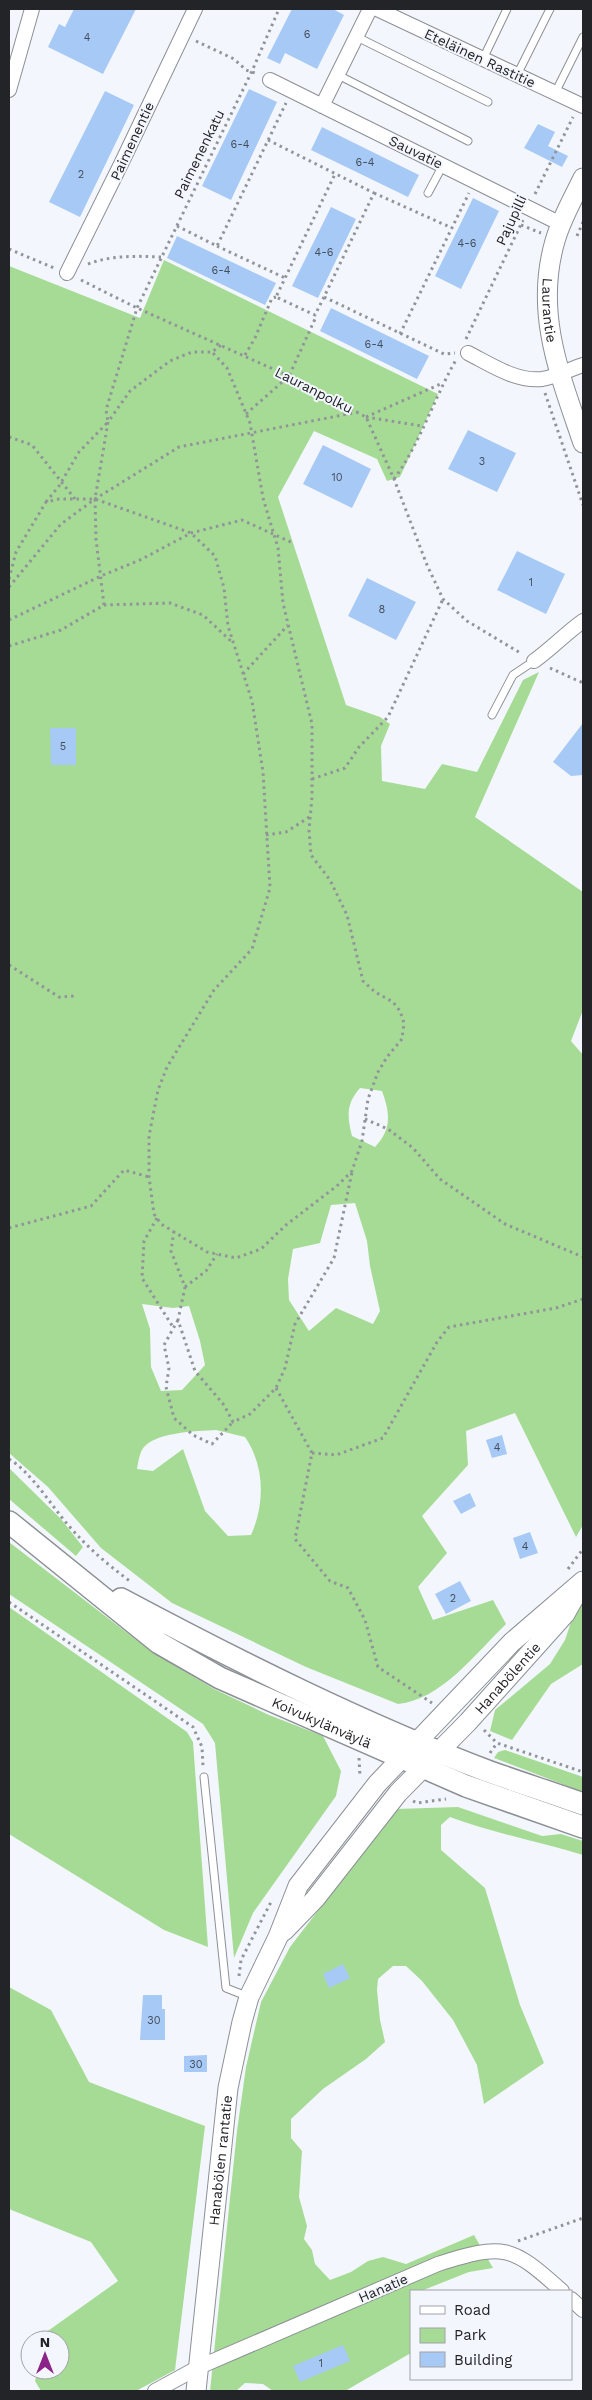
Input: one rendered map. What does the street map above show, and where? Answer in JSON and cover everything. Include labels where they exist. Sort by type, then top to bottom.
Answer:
[{"type":"main road","name":"Koivukylänväylä","points":[[9,1522],[81,1578],[159,1643],[220,1678],[466,1786],[583,1827]]},
{"type":"main road","name":"Koivukylänväylä","points":[[81,1578],[224,1654],[418,1742],[488,1771],[583,1804]]},
{"type":"street","points":[[9,90],[32,9]]},
{"type":"street","name":"Paimenentie","points":[[67,273],[195,9]]},
{"type":"street","points":[[322,106],[370,9]]},
{"type":"street","name":"Eteläinen Rastitie","points":[[377,9],[581,105]]},
{"type":"street","name":"Sauvatie","points":[[270,80],[561,224]]},
{"type":"street","name":"Laurantie","points":[[583,178],[555,240],[546,285],[546,310],[559,374],[583,443]]},
{"type":"street","points":[[463,353],[528,379],[543,379],[583,365]]},
{"type":"street","points":[[534,660],[548,651],[562,636],[583,621]]},
{"type":"street","name":"Hanabölentie","points":[[418,1742],[512,1642],[583,1581]]},
{"type":"street","name":"Hanabölentie","points":[[423,1768],[565,1614],[583,1581]]},
{"type":"street","name":"Hanabölen rantatie","points":[[196,2391],[228,2088],[249,1997],[278,1937],[298,1886],[377,1784],[418,1742]]},
{"type":"street","name":"Hanabölen rantatie","points":[[278,1937],[315,1899],[398,1793],[423,1768]]},
{"type":"street","name":"Hanatie","points":[[155,2391],[198,2367],[438,2264],[466,2255],[491,2251],[519,2256],[532,2264],[561,2290]]},
{"type":"street","points":[[572,2300],[583,2310]]},
{"type":"lane","points":[[483,59],[507,9]]},
{"type":"lane","points":[[517,75],[550,9]]},
{"type":"lane","points":[[357,37],[488,102]]},
{"type":"lane","points":[[555,93],[583,37]]},
{"type":"lane","points":[[338,75],[468,141]]},
{"type":"lane","points":[[428,193],[443,166]]},
{"type":"lane","points":[[492,716],[513,675],[534,660]]},
{"type":"lane","points":[[204,1777],[226,1988],[249,1997]]},
{"type":"path","name":"Paimenenkatu","points":[[104,605],[96,538],[95,499],[108,422],[106,410],[137,308],[252,71],[279,9]]},
{"type":"path","points":[[182,35],[234,59],[246,70],[252,71]]},
{"type":"path","points":[[217,246],[292,91]]},
{"type":"path","name":"Pajupilli","points":[[394,479],[405,464],[443,383],[463,353],[528,208],[581,105]]},
{"type":"path","points":[[268,140],[374,193],[452,228]]},
{"type":"path","points":[[245,355],[255,338],[272,298],[276,296],[286,278],[335,174]]},
{"type":"path","points":[[400,334],[474,181]]},
{"type":"path","points":[[246,414],[289,376],[316,320],[315,315],[374,193]]},
{"type":"path","points":[[576,239],[583,222]]},
{"type":"path","points":[[177,226],[286,278]]},
{"type":"path","name":"Lauranpolku","points":[[9,249],[67,273],[137,308],[245,355],[366,416],[394,479],[427,566],[443,598],[467,621],[534,660],[583,683]]},
{"type":"path","points":[[67,273],[102,258],[132,256],[161,258]]},
{"type":"path","points":[[276,296],[315,315]]},
{"type":"path","points":[[324,297],[444,354],[463,353]]},
{"type":"path","points":[[9,579],[16,552],[46,502],[62,482],[80,452],[108,422],[130,390],[170,361],[192,352],[212,352],[222,345]]},
{"type":"path","points":[[174,1232],[171,1251],[185,1287],[178,1320],[164,1345],[169,1368],[166,1388],[174,1418],[193,1435],[212,1444],[233,1422],[250,1414],[276,1388],[285,1368],[295,1324],[334,1258],[352,1171],[362,1141],[368,1099],[378,1072],[402,1039],[404,1023],[400,1011],[393,1002],[375,992],[363,981],[347,915],[330,880],[311,855],[309,830],[311,816],[312,724],[283,603],[278,548],[263,498],[252,432],[246,414],[227,368],[212,352]]},
{"type":"path","points":[[366,416],[443,383]]},
{"type":"path","points":[[545,392],[583,505]]},
{"type":"path","points":[[9,587],[61,524],[95,499],[180,446],[359,412]]},
{"type":"path","points":[[366,416],[422,426]]},
{"type":"path","points":[[9,437],[32,445],[75,499]]},
{"type":"path","points":[[46,502],[95,499],[191,534],[215,556],[224,588],[228,626],[252,701],[261,763],[270,888],[252,949],[214,990],[167,1067],[158,1090],[149,1136],[149,1177],[154,1214],[162,1224],[207,1252],[236,1258],[261,1249],[286,1225],[338,1185],[352,1171]]},
{"type":"path","points":[[9,620],[101,576],[142,559],[191,534],[242,520],[275,536],[293,542]]},
{"type":"path","points":[[312,779],[344,768],[359,747],[388,717],[443,598]]},
{"type":"path","points":[[9,646],[60,630],[104,605],[170,602],[203,615],[233,643]]},
{"type":"path","points":[[243,675],[288,625]]},
{"type":"path","points":[[266,835],[286,832],[311,816]]},
{"type":"path","points":[[9,965],[59,997],[74,996]]},
{"type":"path","points":[[365,1118],[388,1129],[414,1148],[440,1179],[505,1224],[583,1257]]},
{"type":"path","points":[[9,1228],[91,1206],[124,1170],[149,1177]]},
{"type":"path","points":[[157,1218],[144,1241],[142,1278],[173,1328]]},
{"type":"path","points":[[185,1287],[206,1271],[217,1254]]},
{"type":"path","points":[[312,1453],[336,1454],[383,1438],[437,1342],[449,1327],[556,1308],[583,1300]]},
{"type":"path","points":[[178,1320],[195,1371],[224,1405],[233,1422]]},
{"type":"path","points":[[276,1388],[312,1453],[295,1539],[330,1581],[348,1588],[365,1620],[378,1667],[435,1706],[428,1709]]},
{"type":"path","points":[[9,1459],[15,1462],[35,1484],[94,1554],[133,1583]]},
{"type":"path","points":[[9,1602],[193,1727],[202,1747],[204,1777]]},
{"type":"path","points":[[484,1730],[497,1743],[583,1772]]},
{"type":"path","points":[[491,2251],[583,2218]]},
{"type":"green space","points":[[164,260],[438,394],[400,477],[387,481],[377,459],[314,431],[278,497],[346,705],[380,717],[390,724],[381,746],[382,781],[425,789],[442,764],[477,772],[523,680],[539,672],[475,817],[583,892],[583,1010],[571,1041],[583,1055],[583,1525],[576,1537],[515,1413],[466,1431],[468,1465],[422,1516],[447,1553],[418,1587],[433,1620],[493,1600],[506,1624],[470,1661],[443,1685],[414,1701],[398,1704],[306,1667],[172,1603],[101,1548],[48,1487],[9,1453],[9,266],[140,318]],"holes":[[[360,1088],[382,1091],[387,1106],[388,1120],[384,1134],[375,1147],[352,1136],[349,1110],[355,1094]],[[355,1203],[367,1241],[370,1266],[380,1311],[373,1324],[336,1308],[309,1331],[289,1300],[288,1279],[293,1249],[320,1243],[331,1205]],[[142,1304],[173,1308],[189,1306],[205,1365],[182,1390],[161,1391],[151,1367],[150,1329]],[[216,1430],[245,1437],[252,1448],[259,1473],[261,1498],[256,1523],[251,1535],[228,1536],[205,1511],[183,1449],[153,1471],[137,1469],[139,1457],[147,1444],[155,1439],[187,1432]]]},
{"type":"green space","points":[[9,1468],[61,1519],[83,1547],[76,1556],[9,1499]]},
{"type":"green space","points":[[9,1542],[152,1652],[214,1689],[269,1715],[323,1736],[341,1771],[336,1796],[253,1913],[234,1958],[215,1743],[203,1724],[9,1594]]},
{"type":"green space","points":[[583,1601],[583,1664],[551,1684],[512,1740],[490,1731],[495,1710],[550,1664],[565,1640],[573,1616]]},
{"type":"green space","points":[[9,1607],[187,1732],[193,1742],[208,1947],[164,1930],[9,1834]]},
{"type":"green space","points":[[505,1750],[583,1777],[583,1792],[494,1758],[498,1752]]},
{"type":"green space","points":[[458,1807],[542,1836],[561,1834],[583,1841],[583,1855],[500,1833],[450,1817],[441,1825],[441,1850],[485,1888],[520,2005],[544,2063],[484,2104],[477,2065],[453,2020],[422,1981],[406,1966],[393,1966],[378,1979],[377,1990],[380,2020],[385,2042],[366,2059],[323,2089],[291,2119],[291,2138],[302,2151],[299,2197],[307,2226],[304,2239],[312,2250],[315,2264],[330,2280],[351,2272],[368,2261],[383,2257],[406,2264],[474,2235],[493,2268],[469,2272],[424,2290],[410,2290],[410,2354],[345,2391],[273,2391],[263,2384],[245,2383],[236,2391],[210,2391],[237,2131],[246,2067],[261,2002],[290,1947],[396,1809]]},
{"type":"green space","points":[[9,1987],[51,2010],[89,2082],[205,2126],[175,2370],[136,2391],[41,2391],[35,2380],[70,2380],[70,2330],[49,2330],[118,2281],[91,2242],[9,2209]]},
{"type":"building","points":[[74,9],[136,9],[103,74],[48,47],[59,24],[65,27]]},
{"type":"building","points":[[292,9],[333,9],[344,15],[317,69],[285,53],[280,64],[267,58]]},
{"type":"building","points":[[249,89],[277,102],[231,200],[202,186]]},
{"type":"building","points":[[105,91],[134,105],[80,217],[49,202]]},
{"type":"building","points":[[538,124],[555,132],[548,146],[568,156],[562,167],[524,148]]},
{"type":"building","points":[[322,127],[419,175],[408,197],[311,150]]},
{"type":"building","points":[[473,198],[499,211],[461,289],[435,276]]},
{"type":"building","points":[[331,207],[356,219],[318,298],[292,286]]},
{"type":"building","points":[[177,236],[276,283],[265,305],[167,258]]},
{"type":"building","points":[[331,308],[429,356],[417,379],[320,331]]},
{"type":"building","points":[[468,430],[516,453],[497,492],[448,469]]},
{"type":"building","points":[[323,445],[371,469],[352,508],[303,484]]},
{"type":"building","points":[[517,551],[565,574],[546,614],[497,590]]},
{"type":"building","points":[[367,578],[416,602],[396,640],[348,616]]},
{"type":"building","points":[[583,723],[583,775],[571,776],[553,762]]},
{"type":"building","points":[[50,728],[76,728],[76,765],[51,765]]},
{"type":"building","points":[[502,1435],[507,1454],[492,1458],[486,1440]]},
{"type":"building","points":[[470,1493],[476,1506],[461,1514],[453,1501]]},
{"type":"building","points":[[530,1532],[538,1553],[520,1559],[513,1538]]},
{"type":"building","points":[[460,1581],[471,1601],[446,1614],[435,1594]]},
{"type":"building","points":[[343,1964],[350,1978],[329,1988],[323,1974]]},
{"type":"building","points":[[143,1995],[162,1995],[162,2009],[165,2009],[165,2040],[140,2040]]},
{"type":"building","points":[[207,2055],[207,2072],[184,2072],[184,2056]]},
{"type":"building","points":[[343,2345],[350,2361],[300,2382],[293,2366]]}]
